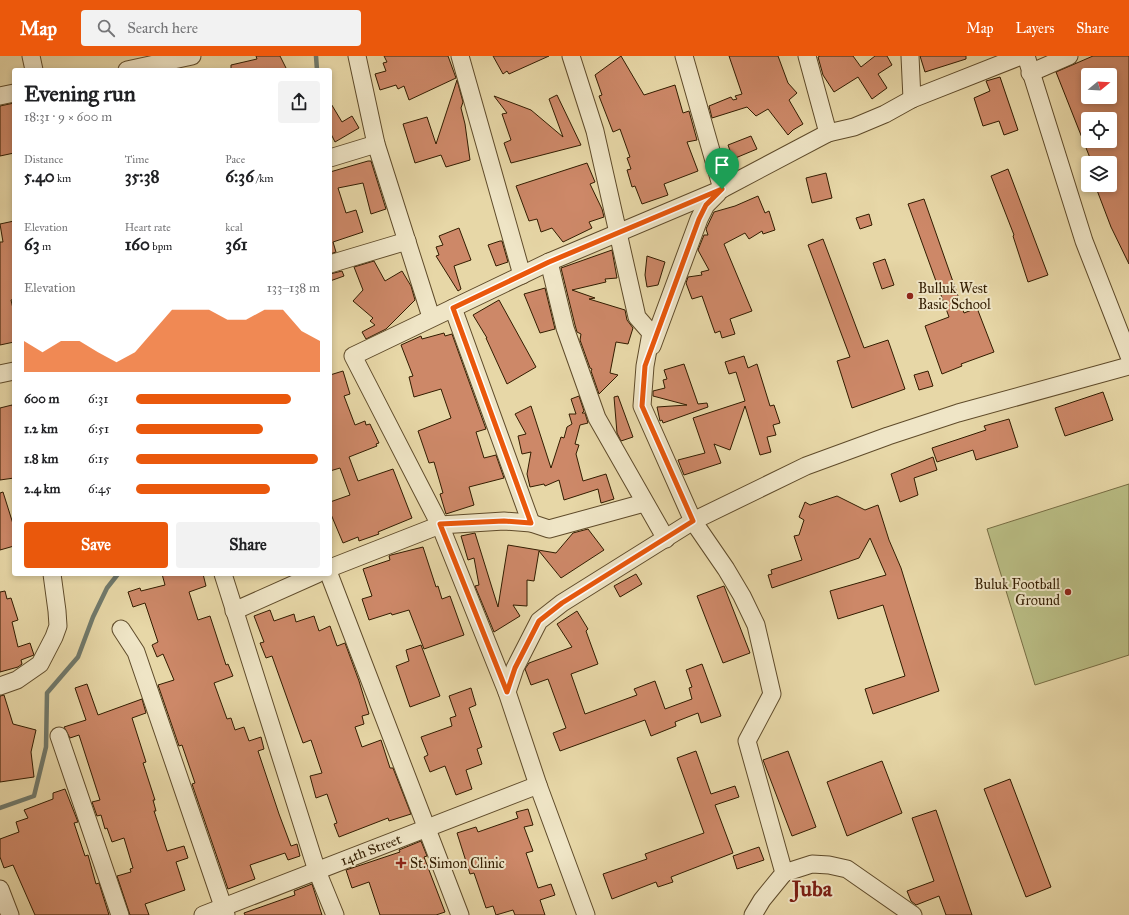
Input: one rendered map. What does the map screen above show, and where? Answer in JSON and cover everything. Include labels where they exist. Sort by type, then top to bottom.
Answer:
[{"type":"street","points":[[31,56],[34,68]]},
{"type":"street","points":[[135,68],[192,56]]},
{"type":"street","points":[[357,56],[376,144],[431,317]]},
{"type":"street","points":[[460,56],[522,275]]},
{"type":"street","points":[[571,56],[595,131],[637,317],[651,333],[645,366],[642,406],[693,521],[726,569],[742,596],[756,625],[772,694],[747,741],[784,873]]},
{"type":"street","points":[[684,56],[722,189]]},
{"type":"street","points":[[807,56],[828,133]]},
{"type":"street","points":[[910,56],[912,99]]},
{"type":"street","points":[[586,915],[538,785],[507,692],[440,524],[353,356],[431,317],[549,262],[722,189],[828,133],[860,124],[885,114],[912,99],[1021,56]]},
{"type":"street","points":[[1026,56],[1030,74],[1084,241],[1129,356]]},
{"type":"street","points":[[1030,74],[1069,56]]},
{"type":"street","points":[[0,96],[12,93]]},
{"type":"street","points":[[332,157],[376,144]]},
{"type":"street","points":[[645,366],[699,219],[706,205],[722,189]]},
{"type":"street","points":[[332,263],[407,241]]},
{"type":"street","points":[[549,262],[565,328],[597,418],[644,503],[666,539]]},
{"type":"street","points":[[453,308],[531,523]]},
{"type":"street","points":[[507,692],[515,668],[539,621],[562,603],[693,521],[806,466],[888,436],[958,414],[1129,366]]},
{"type":"street","points":[[332,567],[440,524],[504,521],[531,523],[549,529],[644,503]]},
{"type":"street","points":[[0,686],[17,680],[40,664],[58,626],[52,576]]},
{"type":"street","points":[[224,576],[317,871],[335,915]]},
{"type":"street","points":[[234,611],[313,576]]},
{"type":"street","points":[[330,576],[460,915]]},
{"type":"street","points":[[121,629],[136,652],[224,911]]},
{"type":"street","points":[[58,736],[120,915]]},
{"type":"street","name":"14th Street","points":[[203,915],[224,911],[317,871],[538,785]]},
{"type":"street","points":[[753,915],[762,900],[784,873],[812,864],[829,864],[847,869],[913,915]]},
{"type":"street","points":[[0,889],[10,915]]},
{"type":"green space","name":"Buluk Football Ground","points":[[1129,484],[1129,655],[1035,685],[987,529]]},
{"type":"building","points":[[256,56],[280,56],[286,68],[231,68],[231,65],[257,59]]},
{"type":"building","points":[[384,56],[448,56],[456,78],[409,100],[404,86],[398,89],[396,85],[380,90],[375,74],[386,71],[383,63],[387,62]]},
{"type":"building","points":[[493,56],[549,56],[509,74],[507,71],[503,74]]},
{"type":"building","points":[[621,56],[644,95],[675,85],[683,113],[689,111],[697,140],[687,142],[698,171],[664,184],[668,195],[642,204],[635,186],[632,187],[627,170],[631,169],[627,158],[630,157],[620,129],[613,132],[599,96],[602,95],[595,75]]},
{"type":"building","points":[[729,56],[778,56],[788,83],[797,93],[789,100],[803,124],[788,135],[768,109],[756,116],[747,107],[712,118],[709,106],[731,97],[733,100],[737,99],[735,96],[742,94]]},
{"type":"building","points":[[853,56],[861,67],[875,56],[887,56],[892,65],[878,74],[887,88],[872,99],[858,77],[834,92],[823,75],[818,57]]},
{"type":"building","points":[[920,56],[966,56],[966,59],[925,72]]},
{"type":"building","points":[[1093,56],[1129,56],[1129,264],[1111,227],[1098,192],[1117,192],[1117,156],[1089,156],[1086,148],[1117,148],[1117,112],[1081,112],[1081,135],[1056,72]]},
{"type":"building","points":[[1000,77],[1018,130],[1004,135],[999,121],[983,126],[974,98],[990,91],[986,81]]},
{"type":"building","points":[[457,80],[463,102],[461,108],[465,124],[470,160],[446,167],[441,155],[415,163],[403,124],[427,117],[436,144]]},
{"type":"building","points":[[557,95],[581,145],[511,163],[504,143],[511,140],[502,114],[507,113],[494,96],[531,110],[563,137],[549,99]]},
{"type":"building","points":[[12,103],[12,153],[0,156],[0,106]]},
{"type":"building","points":[[332,105],[342,122],[352,116],[359,128],[335,142],[332,136]]},
{"type":"building","points":[[751,136],[757,149],[733,159],[728,145]]},
{"type":"building","points":[[371,161],[386,209],[371,214],[363,183],[338,188],[346,213],[356,210],[363,232],[333,242],[336,252],[332,253],[332,171]]},
{"type":"building","points":[[587,163],[595,182],[590,184],[602,209],[604,217],[589,222],[592,228],[563,242],[552,228],[541,232],[537,219],[529,221],[516,186]]},
{"type":"building","points":[[1008,169],[1048,275],[1028,282],[1013,236],[1014,235],[991,176]]},
{"type":"building","points":[[826,173],[832,198],[812,203],[806,178]]},
{"type":"building","points":[[758,196],[765,213],[769,211],[775,230],[763,234],[762,231],[749,239],[745,233],[724,244],[752,311],[730,319],[735,334],[722,338],[720,331],[715,333],[702,296],[692,299],[686,283],[688,277],[702,275],[701,272],[709,270],[698,250],[704,235],[708,235],[706,229],[714,212],[735,206]]},
{"type":"building","points":[[924,199],[964,313],[977,308],[994,352],[961,364],[962,366],[942,374],[925,326],[949,317],[908,204]]},
{"type":"building","points":[[869,214],[872,225],[860,229],[856,218]]},
{"type":"building","points":[[12,221],[12,342],[0,345],[0,242],[3,242],[0,224]]},
{"type":"building","points":[[459,228],[471,260],[454,266],[461,289],[458,291],[436,256],[439,255],[436,247],[443,245],[439,236]]},
{"type":"building","points":[[823,239],[864,348],[888,340],[905,389],[852,408],[837,361],[850,357],[808,245]]},
{"type":"building","points":[[502,241],[508,262],[496,266],[488,245]]},
{"type":"building","points":[[612,250],[617,278],[605,279],[606,282],[572,290],[595,298],[589,299],[625,310],[627,320],[633,328],[628,344],[616,342],[610,373],[618,375],[599,394],[591,371],[592,369],[590,368],[580,340],[581,334],[577,332],[561,268]]},
{"type":"building","points":[[647,256],[665,262],[658,285],[647,287],[645,275]]},
{"type":"building","points":[[885,259],[894,285],[882,289],[873,263]]},
{"type":"building","points":[[374,261],[385,281],[402,271],[411,286],[415,300],[386,329],[366,339],[362,332],[375,325],[370,321],[373,318],[353,301],[363,290],[354,267]]},
{"type":"building","points":[[342,271],[344,276],[332,280],[332,274]]},
{"type":"building","points":[[545,288],[555,329],[540,333],[524,294]]},
{"type":"building","points":[[499,300],[536,367],[507,384],[487,338],[473,315]]},
{"type":"building","points":[[444,333],[445,336],[452,334],[486,429],[476,432],[484,458],[496,455],[504,478],[469,487],[474,505],[446,514],[440,494],[443,493],[434,462],[429,463],[418,431],[451,418],[441,389],[414,397],[409,377],[413,376],[401,345],[421,336],[422,339]]},
{"type":"building","points":[[744,356],[748,368],[757,364],[770,406],[774,405],[780,423],[773,425],[776,435],[767,437],[771,452],[760,455],[745,406],[730,450],[714,444],[721,463],[684,475],[678,460],[705,453],[693,418],[745,401],[736,372],[729,374],[725,362]]},
{"type":"building","points":[[684,364],[698,404],[707,403],[708,407],[663,423],[662,420],[660,421],[657,407],[687,405],[653,396],[653,391],[665,388],[663,380],[667,379],[664,370]]},
{"type":"building","points":[[343,371],[350,394],[344,396],[355,425],[365,421],[366,425],[370,424],[379,443],[376,444],[377,446],[349,457],[358,481],[393,469],[412,518],[378,532],[379,534],[359,541],[358,537],[343,543],[332,517],[332,501],[350,495],[340,468],[332,470],[332,374]]},
{"type":"building","points":[[928,371],[933,386],[919,390],[914,375]]},
{"type":"building","points":[[1103,392],[1113,420],[1065,436],[1055,408]]},
{"type":"building","points":[[579,396],[584,411],[582,413],[585,413],[588,423],[580,425],[575,444],[579,445],[576,454],[583,481],[606,474],[614,499],[601,503],[598,489],[564,500],[559,480],[545,486],[544,484],[530,487],[527,474],[531,452],[522,454],[518,436],[526,434],[515,414],[531,406],[551,468],[561,437],[564,438],[567,427],[572,424],[569,414],[576,414],[571,399]]},
{"type":"building","points":[[618,396],[633,437],[621,441],[617,433],[614,397]]},
{"type":"building","points":[[12,405],[12,478],[0,480],[0,408]]},
{"type":"building","points":[[1009,419],[1018,447],[976,460],[973,450],[937,462],[932,448],[986,430],[984,426]]},
{"type":"building","points":[[933,457],[937,470],[914,478],[918,495],[900,502],[891,474]]},
{"type":"building","points":[[3,492],[12,521],[12,547],[0,550],[0,493]]},
{"type":"building","points":[[837,496],[865,510],[878,505],[889,540],[901,568],[939,691],[873,714],[865,689],[905,676],[883,605],[838,619],[830,591],[886,575],[870,538],[859,558],[772,588],[768,575],[772,574],[771,570],[802,560],[794,536],[799,535],[804,520],[799,517],[805,502],[810,505]]},
{"type":"building","points":[[588,529],[604,550],[561,578],[539,551],[534,581],[527,580],[527,606],[513,605],[520,616],[494,632],[475,586],[479,585],[474,558],[468,560],[461,536],[475,533],[498,607],[508,545],[556,553],[573,533]]},
{"type":"building","points":[[423,547],[436,587],[438,586],[442,599],[450,596],[464,635],[424,649],[409,610],[392,615],[391,613],[369,620],[362,599],[372,596],[363,569],[390,560],[389,556],[391,555]]},
{"type":"building","points":[[636,574],[642,584],[620,597],[614,586]]},
{"type":"building","points":[[163,576],[204,576],[206,586],[189,592],[198,620],[210,616],[226,665],[228,664],[233,676],[214,683],[227,719],[231,718],[235,730],[244,727],[249,741],[261,737],[264,749],[258,751],[291,846],[297,844],[300,856],[288,860],[285,853],[250,865],[255,879],[228,889],[192,784],[195,783],[182,745],[179,746],[158,685],[174,680],[163,654],[157,657],[152,645],[158,642],[145,603],[133,607],[128,592],[140,588],[141,591],[165,585]]},
{"type":"building","points":[[724,586],[750,653],[723,663],[697,596]]},
{"type":"building","points":[[5,591],[7,599],[11,598],[18,620],[12,622],[18,647],[30,643],[34,655],[21,660],[22,664],[18,667],[0,672],[0,592]]},
{"type":"building","points":[[270,610],[274,621],[294,614],[296,622],[314,616],[319,631],[330,626],[337,646],[345,643],[369,714],[362,716],[364,724],[355,727],[362,747],[381,740],[390,768],[393,768],[411,814],[389,821],[388,818],[339,837],[334,824],[337,823],[327,794],[316,798],[310,776],[322,773],[311,740],[303,743],[272,656],[266,658],[260,643],[264,642],[254,616]]},
{"type":"building","points":[[577,611],[588,629],[586,631],[598,664],[571,674],[585,714],[637,695],[634,689],[655,681],[665,709],[692,699],[689,688],[692,687],[686,670],[702,664],[721,716],[701,723],[698,713],[675,722],[676,726],[651,736],[645,720],[560,751],[553,733],[566,728],[548,679],[531,685],[525,669],[529,663],[572,647],[557,624]]},
{"type":"building","points":[[421,645],[440,696],[410,707],[396,666],[409,661],[406,650]]},
{"type":"building","points":[[87,684],[98,715],[142,699],[146,713],[132,718],[146,762],[143,763],[155,800],[153,800],[156,811],[154,811],[167,851],[184,846],[188,858],[176,862],[185,890],[145,904],[149,915],[130,915],[117,876],[131,872],[130,869],[133,868],[124,838],[112,842],[107,828],[105,829],[101,815],[97,816],[92,802],[100,800],[79,735],[70,738],[64,727],[86,720],[75,688]]},
{"type":"building","points":[[471,688],[476,705],[469,708],[482,747],[477,749],[482,764],[466,770],[472,789],[456,795],[445,766],[430,772],[424,757],[428,755],[421,737],[452,726],[450,718],[456,716],[449,696]]},
{"type":"building","points":[[4,695],[13,724],[36,730],[31,752],[34,777],[0,782],[0,696]]},
{"type":"building","points":[[696,751],[711,794],[735,786],[739,797],[715,805],[733,853],[671,877],[673,882],[658,887],[656,882],[612,899],[603,874],[647,859],[645,854],[704,833],[677,758]]},
{"type":"building","points":[[788,751],[816,827],[792,836],[763,760]]},
{"type":"building","points":[[882,761],[902,813],[847,836],[827,782]]},
{"type":"building","points":[[1010,779],[1051,887],[1026,897],[984,789]]},
{"type":"building","points":[[65,789],[78,822],[74,823],[85,856],[88,855],[96,884],[99,883],[109,915],[35,915],[13,865],[4,868],[0,857],[0,839],[19,832],[16,822],[28,818],[24,810],[53,799],[53,793]]},
{"type":"building","points":[[528,809],[533,825],[524,827],[533,851],[526,853],[538,888],[551,884],[555,895],[540,900],[545,915],[515,915],[513,910],[496,915],[493,906],[486,908],[474,873],[470,874],[457,833],[476,827],[478,832],[518,818],[516,812]]},
{"type":"building","points":[[936,810],[972,915],[946,915],[939,896],[916,905],[911,901],[907,891],[934,881],[912,818]]},
{"type":"building","points":[[421,841],[427,856],[424,857],[445,912],[436,915],[380,915],[369,882],[352,888],[346,870],[400,852],[399,850]]},
{"type":"building","points":[[759,847],[764,860],[737,869],[733,856]]},
{"type":"building","points":[[312,884],[322,915],[245,915],[244,913],[295,895],[294,891]]},
{"type":"waterway","points":[[316,56],[317,68]]},
{"type":"waterway","points":[[0,808],[34,796],[46,747],[47,693],[78,657],[93,617],[107,588],[116,576]]},
{"type":"place","name":"Bulluk West Basic School","points":[[910,296]]},
{"type":"place","name":"Buluk Football Ground","points":[[1068,592]]},
{"type":"place","name":"St. Simon Clinic","points":[[401,863]]},
{"type":"district","name":"Juba","points":[[812,888]]},
{"type":"route","points":[[722,189],[706,205],[699,219],[645,366],[642,406],[693,521],[562,603],[539,621],[515,668],[507,692],[440,524],[472,524],[504,521],[531,523],[453,308],[487,290],[580,248],[690,204],[722,189]]}]
